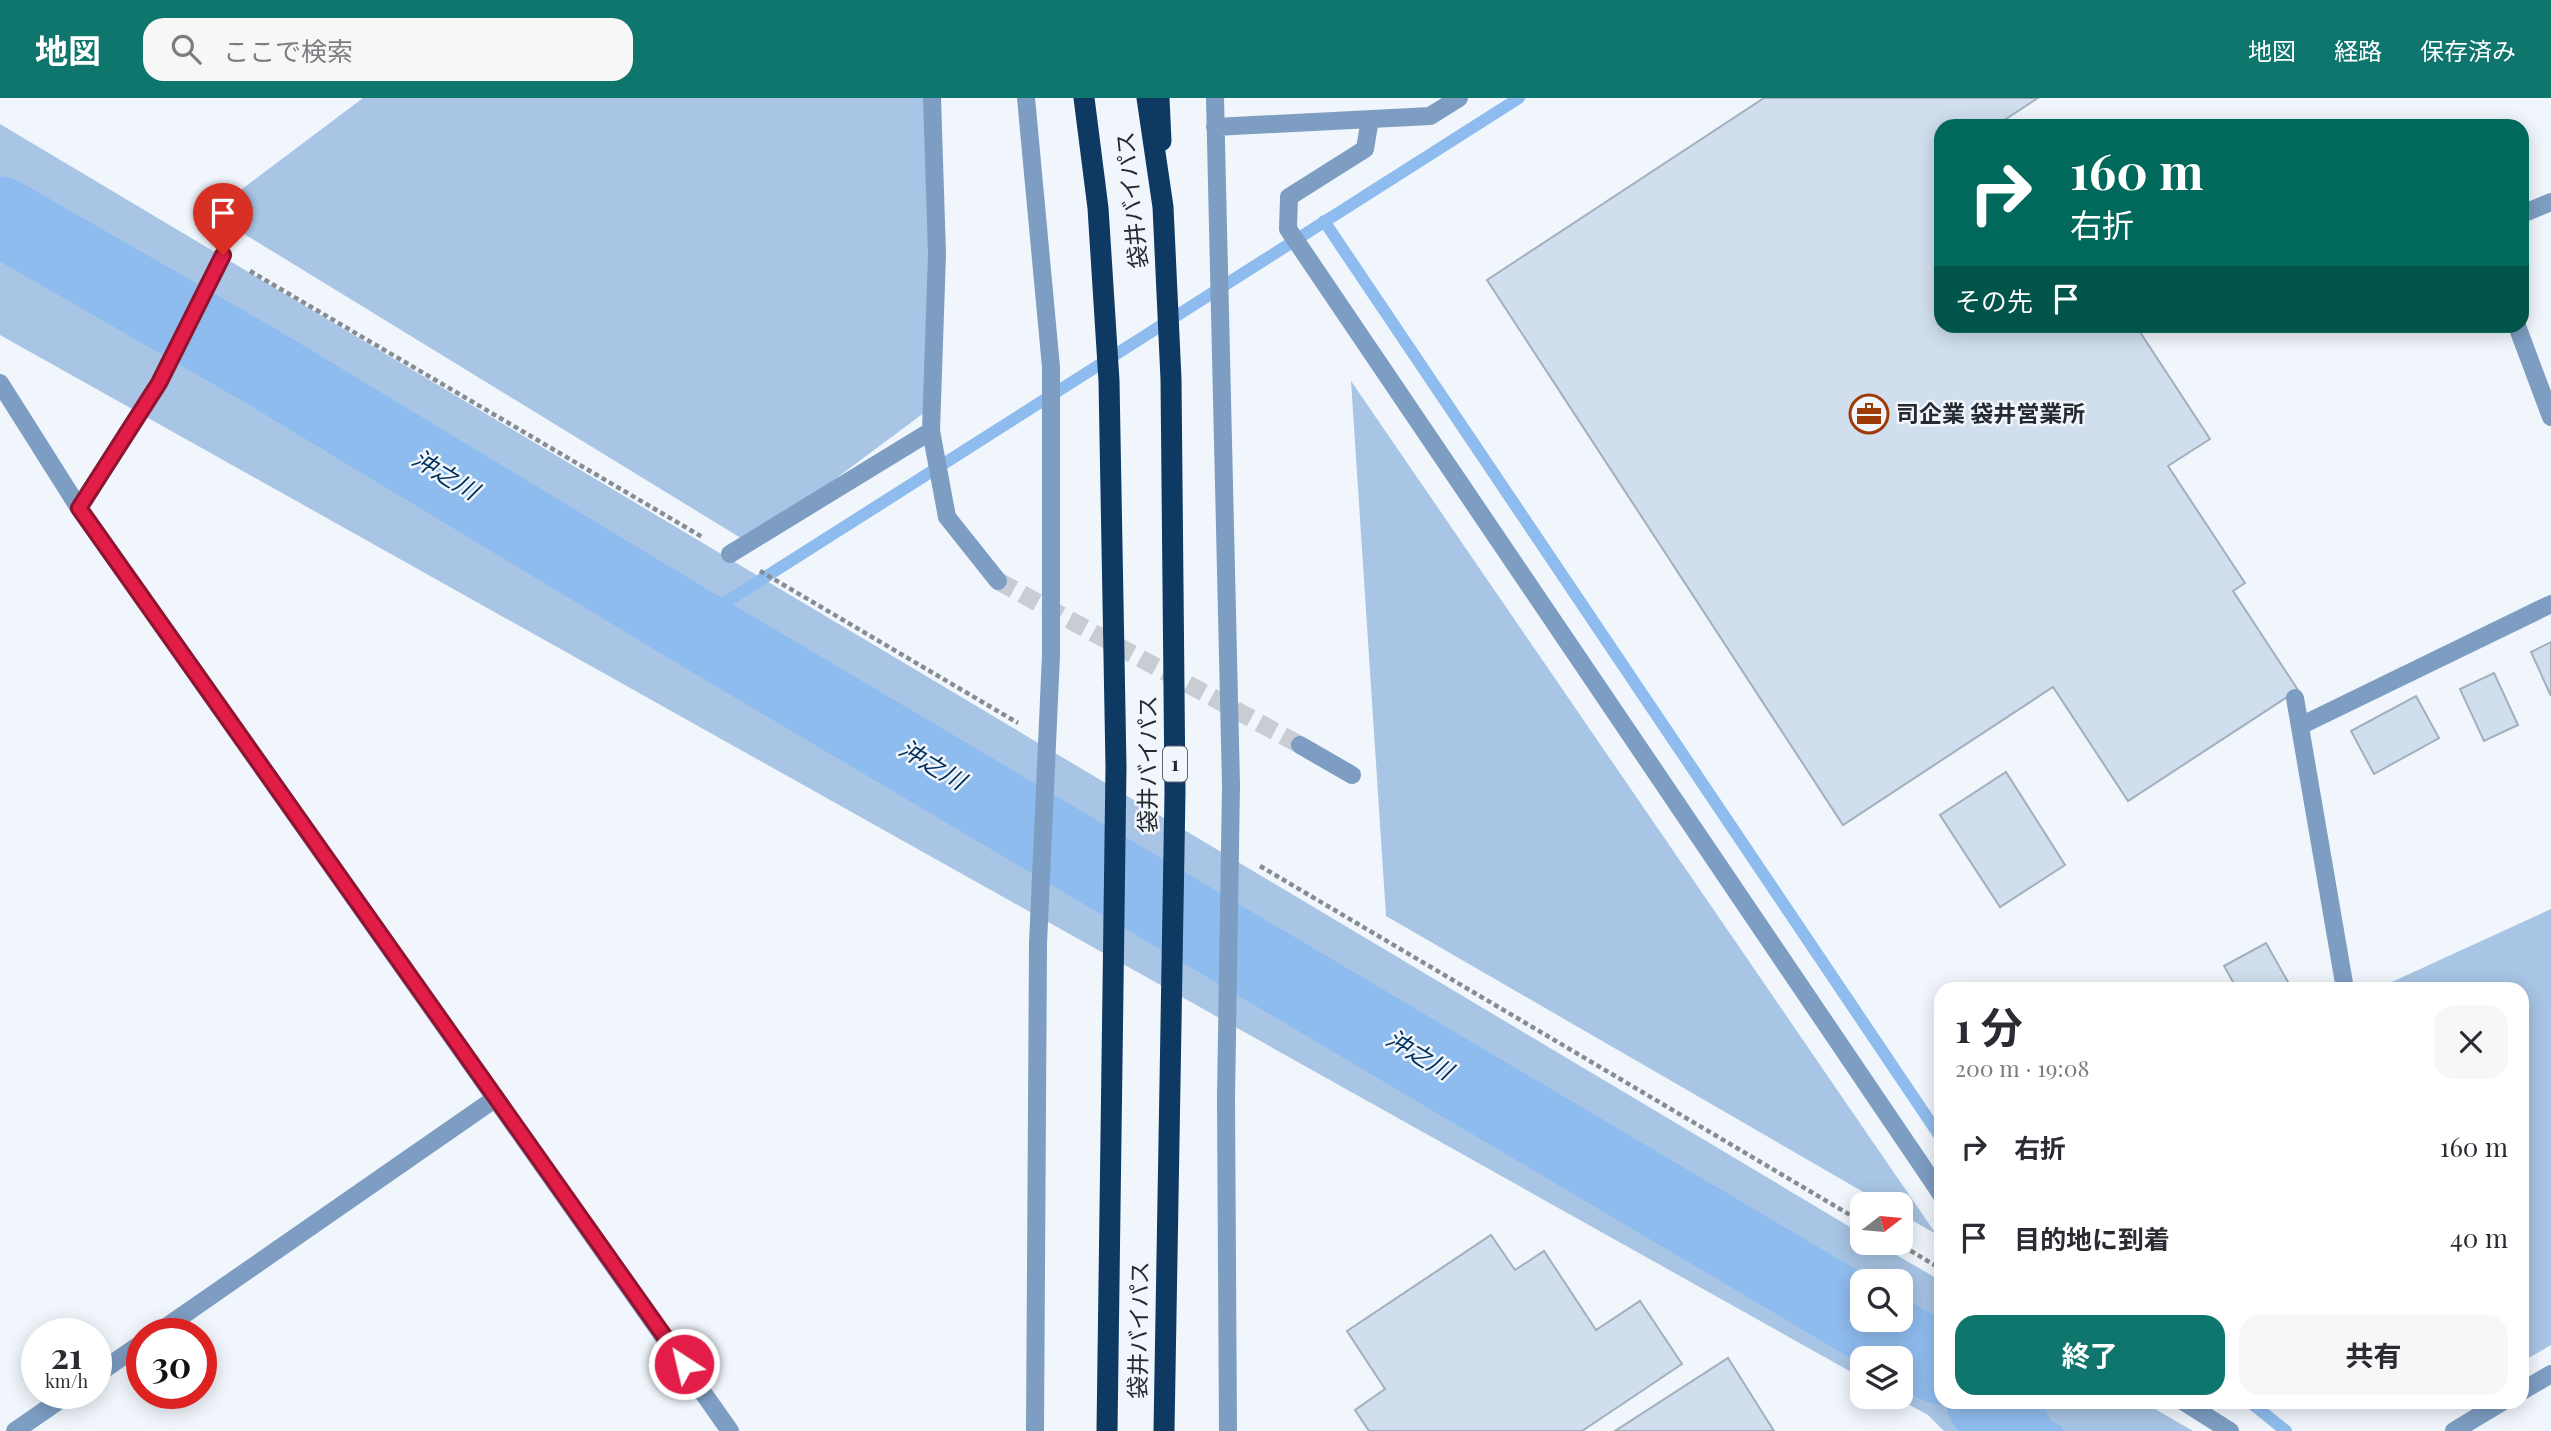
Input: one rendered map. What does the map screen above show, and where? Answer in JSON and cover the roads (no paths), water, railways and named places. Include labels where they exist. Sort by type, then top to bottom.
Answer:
[{"type":"highway","points":[[1078,98],[1098,208]]},
{"type":"highway","name":"袋井バイパス","points":[[1084,98],[1098,208],[1109,381],[1116,767],[1107,1431]]},
{"type":"highway","name":"袋井バイパス","points":[[1147,98],[1163,207],[1171,379],[1175,779],[1164,1431]]},
{"type":"highway","points":[[1159,98],[1163,207]]},
{"type":"street","points":[[932,98],[937,254],[931,431],[947,517],[998,581]]},
{"type":"street","points":[[1026,98],[1051,367],[1051,655],[1038,944],[1035,1431]]},
{"type":"street","points":[[1215,98],[1231,785],[1226,1098],[1228,1431]]},
{"type":"street","points":[[1215,127],[1430,116],[1459,98]]},
{"type":"street","points":[[1370,119],[1365,149],[1289,197],[1288,229],[1934,1184]]},
{"type":"street","points":[[2529,211],[2551,202]]},
{"type":"street","points":[[79,508],[159,383],[223,255]]},
{"type":"street","points":[[2519,333],[2551,417]]},
{"type":"street","points":[[0,383],[79,508],[730,1431]]},
{"type":"street","points":[[730,554],[931,431]]},
{"type":"street","points":[[2300,726],[2551,604]]},
{"type":"street","points":[[2295,698],[2344,982]]},
{"type":"street","points":[[1300,745],[1352,775]]},
{"type":"street","points":[[179,1318],[496,1098]]},
{"type":"street","points":[[2529,1387],[2551,1374]]},
{"type":"street","points":[[15,1431],[47,1409]]},
{"type":"street","points":[[2195,1409],[2230,1431]]},
{"type":"street","points":[[2454,1431],[2473,1409]]},
{"type":"waterway","points":[[690,625],[1519,98]]},
{"type":"waterway","name":"沖之川","points":[[0,216],[261,366],[690,625],[1850,1312]]},
{"type":"waterway","points":[[1324,221],[1934,1128]]},
{"type":"waterway","name":"沖之川","points":[[1884,1332],[1934,1361]]},
{"type":"waterway","name":"沖之川","points":[[1992,1409],[2012,1431]]},
{"type":"waterway","points":[[2017,1409],[2057,1431]]},
{"type":"waterway","points":[[2259,1409],[2286,1431]]},
{"type":"tunnel","points":[[998,581],[1300,745]]},
{"type":"place","name":"司企業 袋井営業所","points":[[1869,414]]}]
